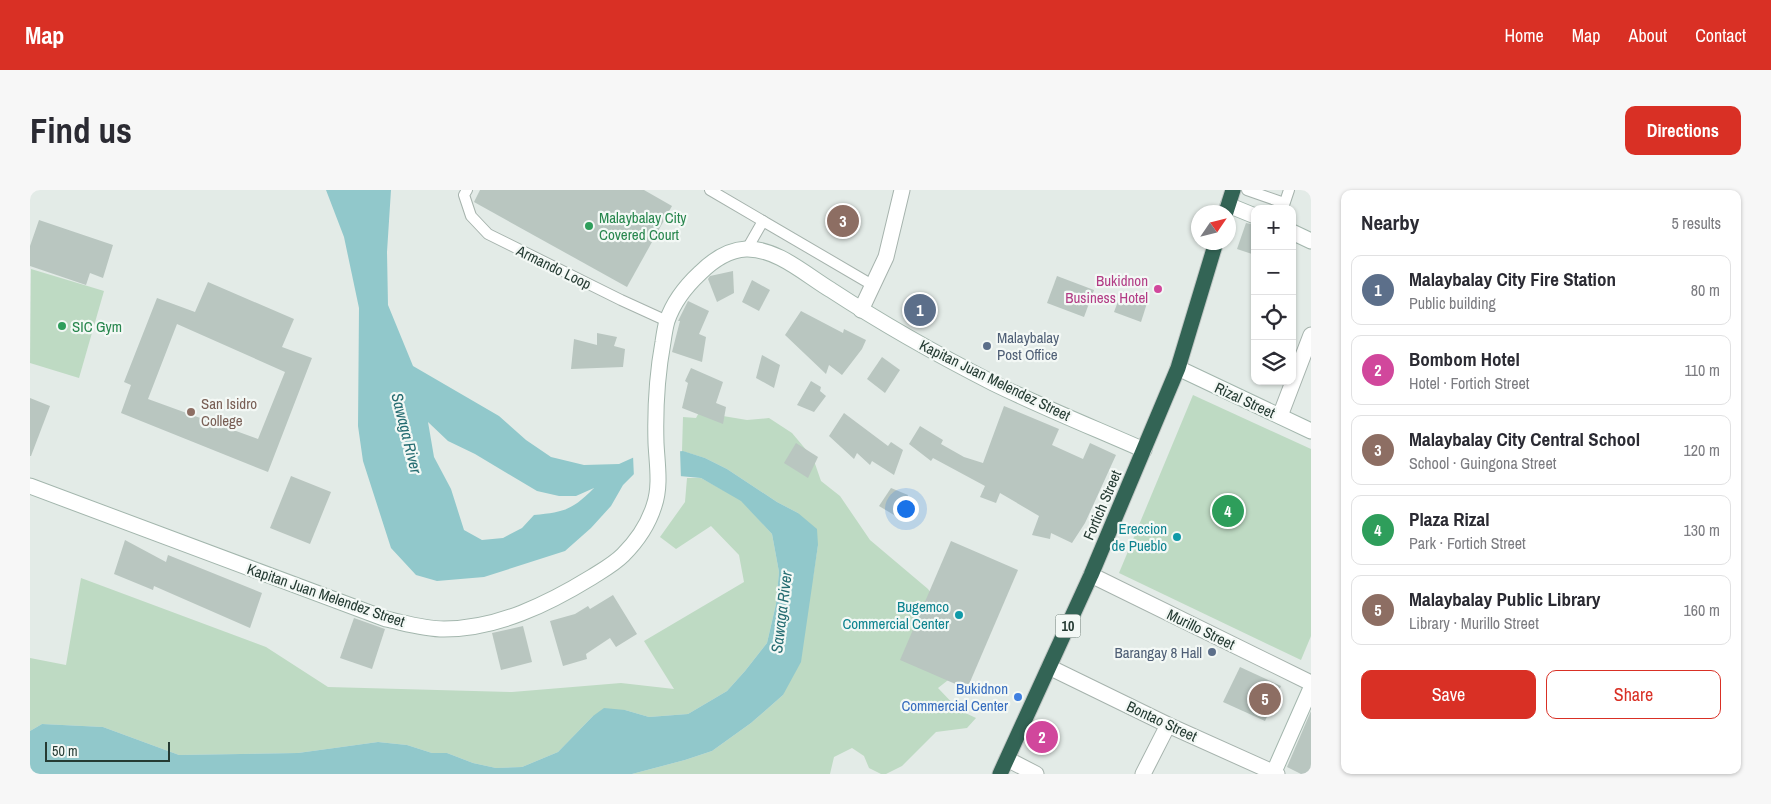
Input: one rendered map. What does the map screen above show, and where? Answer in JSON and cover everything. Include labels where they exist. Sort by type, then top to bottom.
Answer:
[{"type":"highway","name":"Fortich Street","points":[[1000,774],[1091,575],[1178,368],[1214,250]]},
{"type":"main road","points":[[861,310],[874,286],[886,257],[902,190]]},
{"type":"main road","points":[[1229,202],[1251,214]]},
{"type":"main road","points":[[1296,234],[1311,240]]},
{"type":"main road","name":"Kapitan Juan Melendez Street","points":[[30,486],[386,619],[415,626],[442,629],[492,622],[521,613],[548,602],[621,558],[646,525],[654,508],[658,492],[657,386],[667,321],[689,283],[706,267],[724,255],[747,249],[762,251],[781,259],[861,310],[996,384],[1144,450]]},
{"type":"main road","points":[[1280,416],[1311,335]]},
{"type":"main road","name":"Rizal Street","points":[[1178,368],[1311,431]]},
{"type":"main road","name":"Murillo Street","points":[[1091,575],[1311,683]]},
{"type":"main road","name":"Bontao Street","points":[[1049,667],[1274,774]]},
{"type":"main road","points":[[1274,774],[1311,688]]},
{"type":"main road","points":[[1143,774],[1168,725]]},
{"type":"main road","points":[[1007,759],[1036,774]]},
{"type":"lane","name":"Armando Loop","points":[[467,190],[464,196],[471,216],[488,234],[620,300],[667,321]]},
{"type":"lane","points":[[710,190],[874,286]]},
{"type":"lane","points":[[1247,190],[1281,205]]},
{"type":"lane","points":[[1283,205],[1289,190]]},
{"type":"lane","points":[[747,249],[763,221]]},
{"type":"green space","name":"SIC Gym","points":[[31,269],[104,291],[79,378],[30,363]]},
{"type":"green space","points":[[1193,395],[1311,449],[1311,636],[1301,660],[1119,573]]},
{"type":"green space","points":[[702,407],[723,416],[747,420],[769,418],[792,433],[813,458],[821,481],[840,496],[870,540],[928,589],[939,604],[952,677],[938,688],[959,710],[976,718],[967,728],[936,732],[902,766],[886,774],[881,774],[869,768],[864,756],[852,748],[834,757],[830,774],[632,774],[712,751],[751,723],[783,695],[813,577],[818,545],[798,513],[777,502],[727,469],[705,458],[682,451],[683,417],[696,418]]},
{"type":"green space","points":[[687,478],[701,478],[741,500],[772,534],[779,572],[776,604],[767,643],[727,691],[688,714],[649,717],[625,710],[593,716],[558,752],[522,767],[496,768],[473,763],[447,753],[432,753],[407,745],[378,742],[298,753],[179,755],[103,727],[42,724],[30,731],[30,658],[66,665],[81,578],[266,647],[328,687],[512,692],[621,683],[674,689],[644,641],[744,582],[739,555],[711,526],[676,549],[660,537],[685,502]]},
{"type":"water","name":"Sawaga River","points":[[326,190],[391,190],[387,252],[388,305],[413,366],[499,416],[526,440],[551,457],[584,465],[619,464],[639,455],[683,451],[705,458],[727,469],[777,502],[798,513],[817,529],[818,545],[801,662],[783,695],[751,723],[712,751],[632,774],[30,774],[30,731],[42,724],[103,727],[179,755],[298,753],[378,742],[407,745],[432,753],[447,753],[473,763],[496,768],[522,767],[558,752],[593,716],[604,708],[625,710],[649,717],[688,714],[727,691],[767,643],[776,604],[779,572],[772,534],[741,501],[701,478],[636,472],[623,485],[611,506],[591,528],[565,551],[484,577],[437,581],[416,575],[391,548],[363,461],[358,426],[359,308],[344,237]],"holes":[[[428,422],[448,441],[475,454],[537,491],[559,496],[576,496],[594,488],[580,501],[567,509],[534,515],[522,528],[503,538],[482,540],[464,530],[451,489],[434,457]]]},
{"type":"pier","points":[[680,449],[681,480],[637,475],[634,478],[633,455],[639,452]]},
{"type":"building","name":"Malaybalay City Covered Court","points":[[480,190],[644,190],[672,206],[627,287],[474,202]]},
{"type":"building","points":[[39,220],[113,245],[103,278],[90,273],[86,285],[30,266],[30,246]]},
{"type":"building","points":[[1246,223],[1251,224],[1251,254],[1237,249]]},
{"type":"building","points":[[733,271],[734,293],[717,302],[708,279],[710,276]]},
{"type":"building","points":[[1057,276],[1094,290],[1084,317],[1047,303]]},
{"type":"building","points":[[752,280],[770,290],[759,311],[742,302]]},
{"type":"building","points":[[208,282],[294,319],[282,347],[312,358],[268,472],[121,413],[131,385],[124,382],[157,298],[195,312]],"holes":[[[177,324],[285,372],[258,439],[148,399]]]},
{"type":"building","points":[[1122,291],[1148,300],[1141,322],[1114,312]]},
{"type":"building","points":[[688,301],[709,311],[699,334],[706,337],[702,362],[672,352],[680,321],[678,321]]},
{"type":"building","points":[[801,311],[843,333],[844,329],[866,340],[862,349],[842,375],[829,365],[826,374],[785,335]]},
{"type":"building","points":[[597,333],[617,337],[614,346],[625,349],[623,367],[571,369],[574,339],[597,345]]},
{"type":"building","points":[[762,355],[780,365],[774,388],[756,378]]},
{"type":"building","points":[[882,357],[900,370],[885,393],[867,379]]},
{"type":"building","points":[[691,368],[723,382],[716,403],[726,407],[723,424],[682,408],[688,383],[685,381]]},
{"type":"building","points":[[811,381],[821,387],[820,391],[826,396],[814,412],[797,405]]},
{"type":"building","points":[[30,398],[50,406],[31,456],[30,456]]},
{"type":"building","points":[[1004,406],[1059,429],[1052,445],[1083,459],[1090,443],[1116,455],[1085,523],[1072,543],[1051,533],[1050,539],[1032,535],[1039,516],[1000,493],[996,503],[980,497],[985,486],[933,458],[931,461],[909,444],[920,426],[943,440],[941,444],[964,457],[983,463]]},
{"type":"building","points":[[844,413],[888,446],[891,442],[903,450],[894,475],[872,461],[870,465],[857,453],[854,459],[829,436]]},
{"type":"building","points":[[796,443],[818,457],[808,478],[784,463]]},
{"type":"building","points":[[291,476],[331,492],[310,544],[270,528]]},
{"type":"building","points":[[891,488],[908,495],[899,518],[879,506]]},
{"type":"building","points":[[125,540],[166,562],[168,555],[262,593],[250,628],[154,586],[153,590],[114,574]]},
{"type":"building","name":"Bugemco Commercial Center","points":[[951,541],[1018,570],[967,689],[900,660]]},
{"type":"building","points":[[613,595],[637,634],[616,647],[610,638],[586,654],[587,659],[563,666],[550,621],[575,614],[588,606],[590,609]]},
{"type":"building","points":[[354,618],[385,629],[372,669],[340,658]]},
{"type":"building","points":[[523,626],[532,662],[501,670],[492,633]]},
{"type":"building","points":[[1240,667],[1281,686],[1265,721],[1223,702]]},
{"type":"building","points":[[1311,711],[1311,774],[1301,774],[1287,767]]},
{"type":"place","name":"Malaybalay City Central School","points":[[843,221]]},
{"type":"place","name":"Malaybalay City Covered Court","points":[[589,226]]},
{"type":"place","name":"Bukidnon Business Hotel","points":[[1158,289]]},
{"type":"place","name":"Malaybalay City Fire Station","points":[[920,310]]},
{"type":"place","name":"SIC Gym","points":[[62,326]]},
{"type":"place","name":"Malaybalay Post Office","points":[[987,346]]},
{"type":"place","name":"San Isidro College","points":[[191,412]]},
{"type":"place","name":"Plaza Rizal","points":[[1228,511]]},
{"type":"place","name":"Ereccion de Pueblo","points":[[1177,537]]},
{"type":"place","name":"Bugemco Commercial Center","points":[[959,615]]},
{"type":"place","name":"Barangay 8 Hall","points":[[1212,652]]},
{"type":"place","name":"Bukidnon Commercial Center","points":[[1018,697]]},
{"type":"place","name":"Malaybalay Public Library","points":[[1265,699]]},
{"type":"place","name":"Bombom Hotel","points":[[1042,737]]}]
